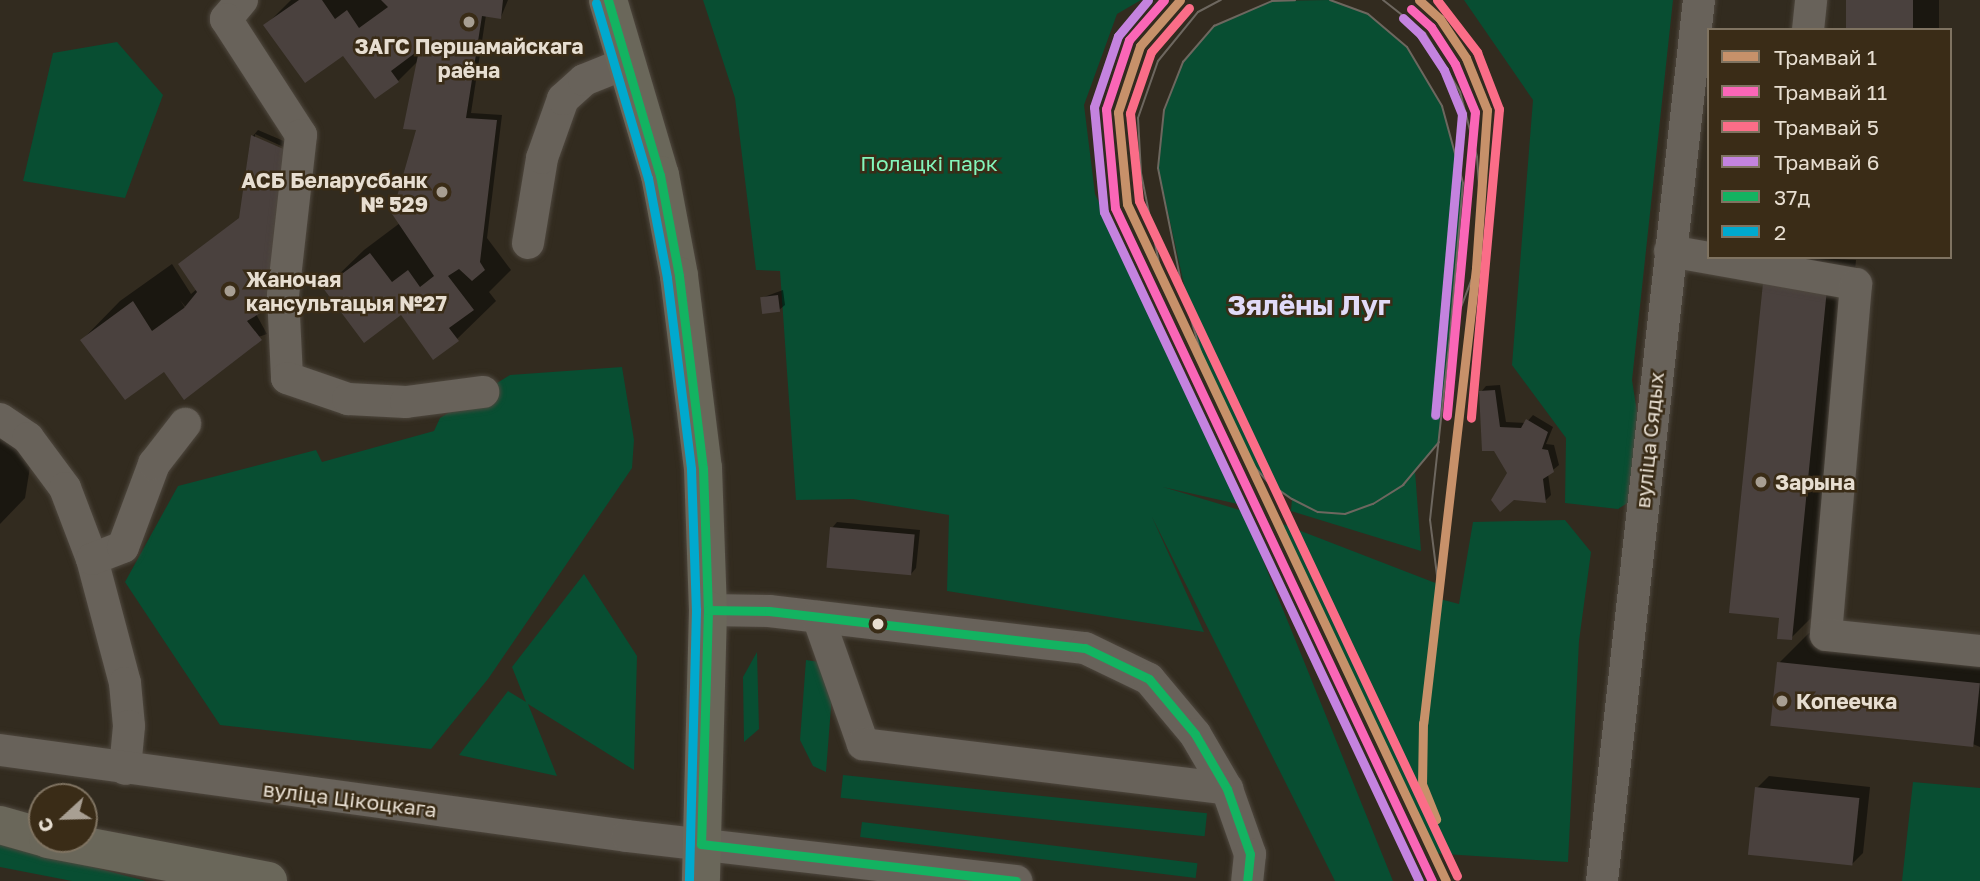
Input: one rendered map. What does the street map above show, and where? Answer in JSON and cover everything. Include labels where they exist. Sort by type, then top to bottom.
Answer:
[{"type":"main road","points":[[608,0],[629,62],[660,175],[679,276],[703,468],[708,610],[698,869]]},
{"type":"main road","points":[[0,825],[28,833]]},
{"type":"main road","points":[[98,849],[268,881]]},
{"type":"street","points":[[242,0],[226,19],[301,135],[283,295],[287,378],[348,399],[406,402],[483,392]]},
{"type":"street","name":"вуліца Сядых","points":[[1602,881],[1699,0]]},
{"type":"street","points":[[1808,28],[1811,0]]},
{"type":"street","points":[[528,243],[542,158],[563,99],[584,80],[629,62]]},
{"type":"street","points":[[1670,251],[1707,255]]},
{"type":"street","points":[[1737,259],[1788,265],[1856,284],[1826,635],[1980,651]]},
{"type":"street","points":[[0,419],[28,438],[65,488],[92,559],[125,683],[129,726],[125,769]]},
{"type":"street","points":[[92,559],[123,547],[154,464],[185,424]]},
{"type":"street","points":[[708,610],[818,617],[1086,648],[1149,679],[1195,734],[1227,789],[1250,854],[1247,881]]},
{"type":"street","points":[[818,617],[863,744],[1227,789]]},
{"type":"street","name":"вуліца Цікоцкага","points":[[0,750],[125,769],[698,869],[1016,881]]},
{"type":"green space","name":"Полацкі парк","points":[[703,0],[1141,0],[1117,14],[1084,105],[1095,194],[1242,505],[1163,487],[1243,511],[1393,881],[1335,881],[1152,517],[1204,632],[947,591],[949,515],[853,499],[796,500],[780,271],[756,270],[735,98]]},
{"type":"green space","points":[[1330,0],[1368,14],[1407,47],[1442,106],[1463,183],[1439,442],[1415,471],[1421,551],[1291,511],[1292,499],[1269,483],[1246,457],[1209,380],[1194,329],[1158,168],[1164,110],[1183,62],[1214,26],[1272,1]]},
{"type":"green space","points":[[1464,0],[1673,0],[1632,380],[1637,412],[1629,502],[1618,509],[1565,503],[1566,438],[1512,365],[1533,100]]},
{"type":"green space","points":[[117,42],[163,95],[125,198],[23,181],[53,53]]},
{"type":"green space","points":[[622,367],[634,440],[632,468],[488,679],[431,749],[220,725],[125,582],[178,486],[316,450],[322,462],[434,431],[440,418],[510,375]]},
{"type":"green space","points":[[1565,520],[1591,552],[1579,641],[1568,862],[1429,853],[1275,521],[1438,584],[1437,613],[1440,599],[1459,604],[1473,522]]},
{"type":"green space","points":[[584,574],[637,656],[634,770],[528,704],[557,776],[459,755],[508,691],[526,702],[512,667]]},
{"type":"green space","points":[[757,652],[759,729],[744,742],[743,677]]},
{"type":"green space","points":[[806,660],[819,662],[832,694],[826,772],[813,766],[800,740]]},
{"type":"green space","points":[[843,775],[1207,813],[1205,836],[841,798]]},
{"type":"green space","points":[[1913,782],[1980,788],[1980,881],[1902,881]]},
{"type":"green space","points":[[862,822],[1197,863],[1196,878],[860,837]]},
{"type":"green space","points":[[0,843],[28,850],[28,853],[38,853],[146,881],[72,881],[0,867]]},
{"type":"building","points":[[299,0],[322,0],[335,19],[347,10],[359,28],[388,7],[381,0],[503,0],[501,19],[482,16],[466,118],[497,120],[480,262],[485,270],[472,281],[459,269],[448,276],[474,310],[449,328],[459,341],[433,360],[401,315],[364,343],[323,288],[370,253],[392,282],[408,270],[420,287],[434,276],[392,214],[416,130],[403,129],[419,50],[391,71],[399,82],[375,99],[343,56],[305,83],[263,25]]},
{"type":"building","points":[[1846,0],[1913,0],[1913,28],[1846,28]]},
{"type":"building","name":"Жаночая кансультацыя №27","points":[[251,135],[295,154],[274,305],[247,321],[262,340],[184,400],[164,372],[125,400],[80,340],[133,301],[152,331],[184,308],[197,292],[178,264],[239,218]]},
{"type":"building","points":[[1763,283],[1827,289],[1792,640],[1777,639],[1779,618],[1729,613]]},
{"type":"building","points":[[778,295],[780,312],[762,314],[760,297]]},
{"type":"building","points":[[1495,390],[1500,427],[1521,428],[1526,419],[1548,432],[1542,449],[1548,450],[1554,472],[1543,479],[1546,503],[1514,500],[1500,512],[1491,500],[1507,473],[1494,451],[1482,451],[1479,391]]},
{"type":"building","points":[[830,527],[915,534],[911,575],[826,568]]},
{"type":"building","points":[[1777,662],[1980,683],[1973,747],[1770,726]]},
{"type":"building","points":[[1755,787],[1859,798],[1852,866],[1748,855]]},
{"type":"tram line","name":"6","points":[[1148,0],[1118,36],[1094,107],[1104,212],[1419,881]]},
{"type":"tram line","name":"11","points":[[1164,0],[1129,40],[1106,109],[1115,208],[1432,881]]},
{"type":"tram line","name":"1","points":[[1180,0],[1140,46],[1118,112],[1127,204],[1446,881]]},
{"type":"tram line","points":[[1162,278],[1141,173],[1138,118],[1158,61],[1198,12],[1221,0]]},
{"type":"tram line","points":[[1209,380],[1183,292],[1158,168],[1164,110],[1183,62],[1214,26],[1272,1],[1295,0]]},
{"type":"tram line","points":[[1330,0],[1368,14],[1407,47],[1442,106],[1463,183],[1450,336]]},
{"type":"tram line","points":[[1383,0],[1425,33],[1460,92],[1477,157],[1481,214]]},
{"type":"tram line","name":"1","points":[[1419,0],[1440,19],[1466,58],[1487,110],[1476,268],[1423,723],[1422,784],[1436,819]]},
{"type":"tram line","name":"5","points":[[1437,0],[1477,52],[1499,109],[1471,418]]},
{"type":"tram line","name":"5","points":[[1189,8],[1151,52],[1130,113],[1139,201],[1457,876]]},
{"type":"tram line","name":"11","points":[[1411,9],[1431,27],[1455,64],[1475,112],[1447,416]]},
{"type":"tram line","name":"6","points":[[1403,18],[1421,35],[1444,70],[1462,114],[1435,415]]},
{"type":"tram line","points":[[1440,599],[1430,520],[1450,336],[1476,268]]},
{"type":"tram line","points":[[1246,457],[1269,483],[1292,499],[1318,512],[1345,514],[1373,504],[1403,485],[1439,442]]},
{"type":"transit line","name":"37д","points":[[608,0],[660,175],[679,276],[703,468],[708,610],[701,844],[1016,881]]},
{"type":"transit line","name":"2","points":[[596,3],[648,178],[667,278],[691,469],[696,610],[689,881]]},
{"type":"transit line","name":"37д","points":[[708,610],[769,611],[1085,648],[1149,679],[1195,734],[1227,789],[1250,854],[1247,881]]},
{"type":"place","name":"ЗАГС Першамайскага раёна","points":[[469,22]]},
{"type":"place","name":"АСБ Беларусбанк № 529","points":[[442,192]]},
{"type":"place","name":"Жаночая кансультацыя №27","points":[[230,291]]},
{"type":"place","name":"Зарына","points":[[1761,482]]},
{"type":"place","name":"Копеечка","points":[[1782,701]]},
{"type":"district","name":"Зялёны Луг","points":[[1309,305]]}]
